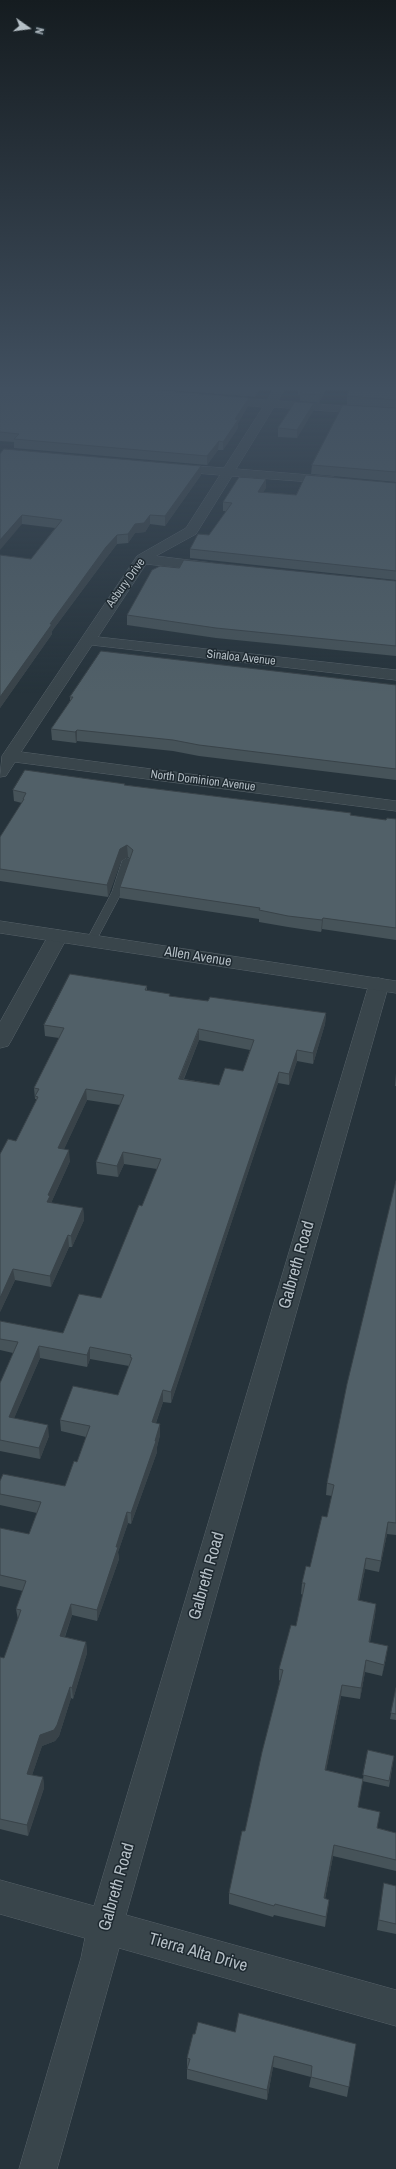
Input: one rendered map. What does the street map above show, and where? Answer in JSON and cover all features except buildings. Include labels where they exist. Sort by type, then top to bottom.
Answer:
[{"type":"street","name":"Asbury Drive","points":[[0,772],[86,640],[142,559],[152,552],[178,541],[191,531],[216,491]]},
{"type":"street","points":[[142,559],[224,568]]},
{"type":"street","name":"Sinaloa Avenue","points":[[86,640],[396,675]]},
{"type":"street","name":"North Dominion Avenue","points":[[10,756],[396,806]]},
{"type":"street","name":"Allen Avenue","points":[[0,927],[387,985]]},
{"type":"street","points":[[0,1041],[58,936]]},
{"type":"street","name":"Galbreth Road","points":[[38,2169],[99,1958],[105,1926],[387,985]]},
{"type":"street","name":"Tierra Alta Drive","points":[[0,1897],[396,2008]]},
{"type":"lane","points":[[91,941],[126,871],[127,861]]}]
